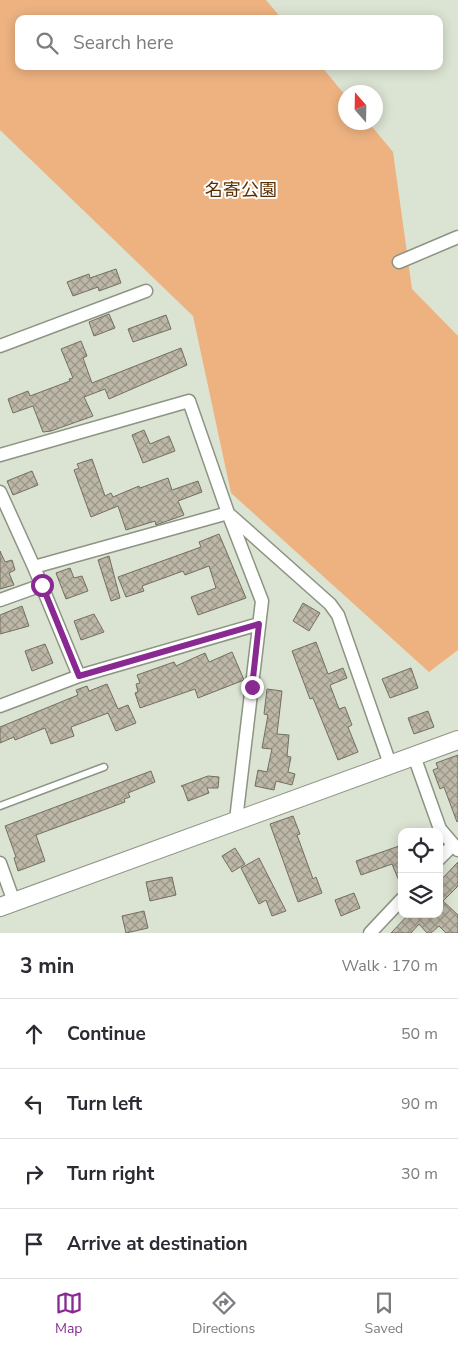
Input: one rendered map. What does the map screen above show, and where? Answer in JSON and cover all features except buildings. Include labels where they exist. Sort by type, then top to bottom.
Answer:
[{"type":"street","points":[[399,262],[458,237]]},
{"type":"street","points":[[0,346],[146,291]]},
{"type":"street","points":[[0,455],[189,401],[228,513],[262,601],[236,820]]},
{"type":"street","points":[[0,493],[42,585],[79,676]]},
{"type":"street","points":[[34,567],[228,513]]},
{"type":"street","points":[[228,513],[330,604],[338,615],[390,764]]},
{"type":"street","points":[[0,600],[42,585]]},
{"type":"street","points":[[0,706],[79,676],[259,624]]},
{"type":"street","points":[[0,864],[7,905],[458,740]]},
{"type":"street","points":[[414,756],[440,829],[455,847],[443,856]]},
{"type":"street","points":[[370,933],[398,903]]},
{"type":"lane","points":[[0,806],[104,767]]},
{"type":"green space","name":"名寄公園","points":[[0,0],[266,0],[279,15],[15,15],[15,70],[324,70],[338,87],[338,130],[375,130],[393,152],[412,289],[458,336],[458,650],[429,672],[231,493],[193,316],[0,130]]},
{"type":"route","points":[[42,585],[79,676],[259,624],[252,687]]}]
